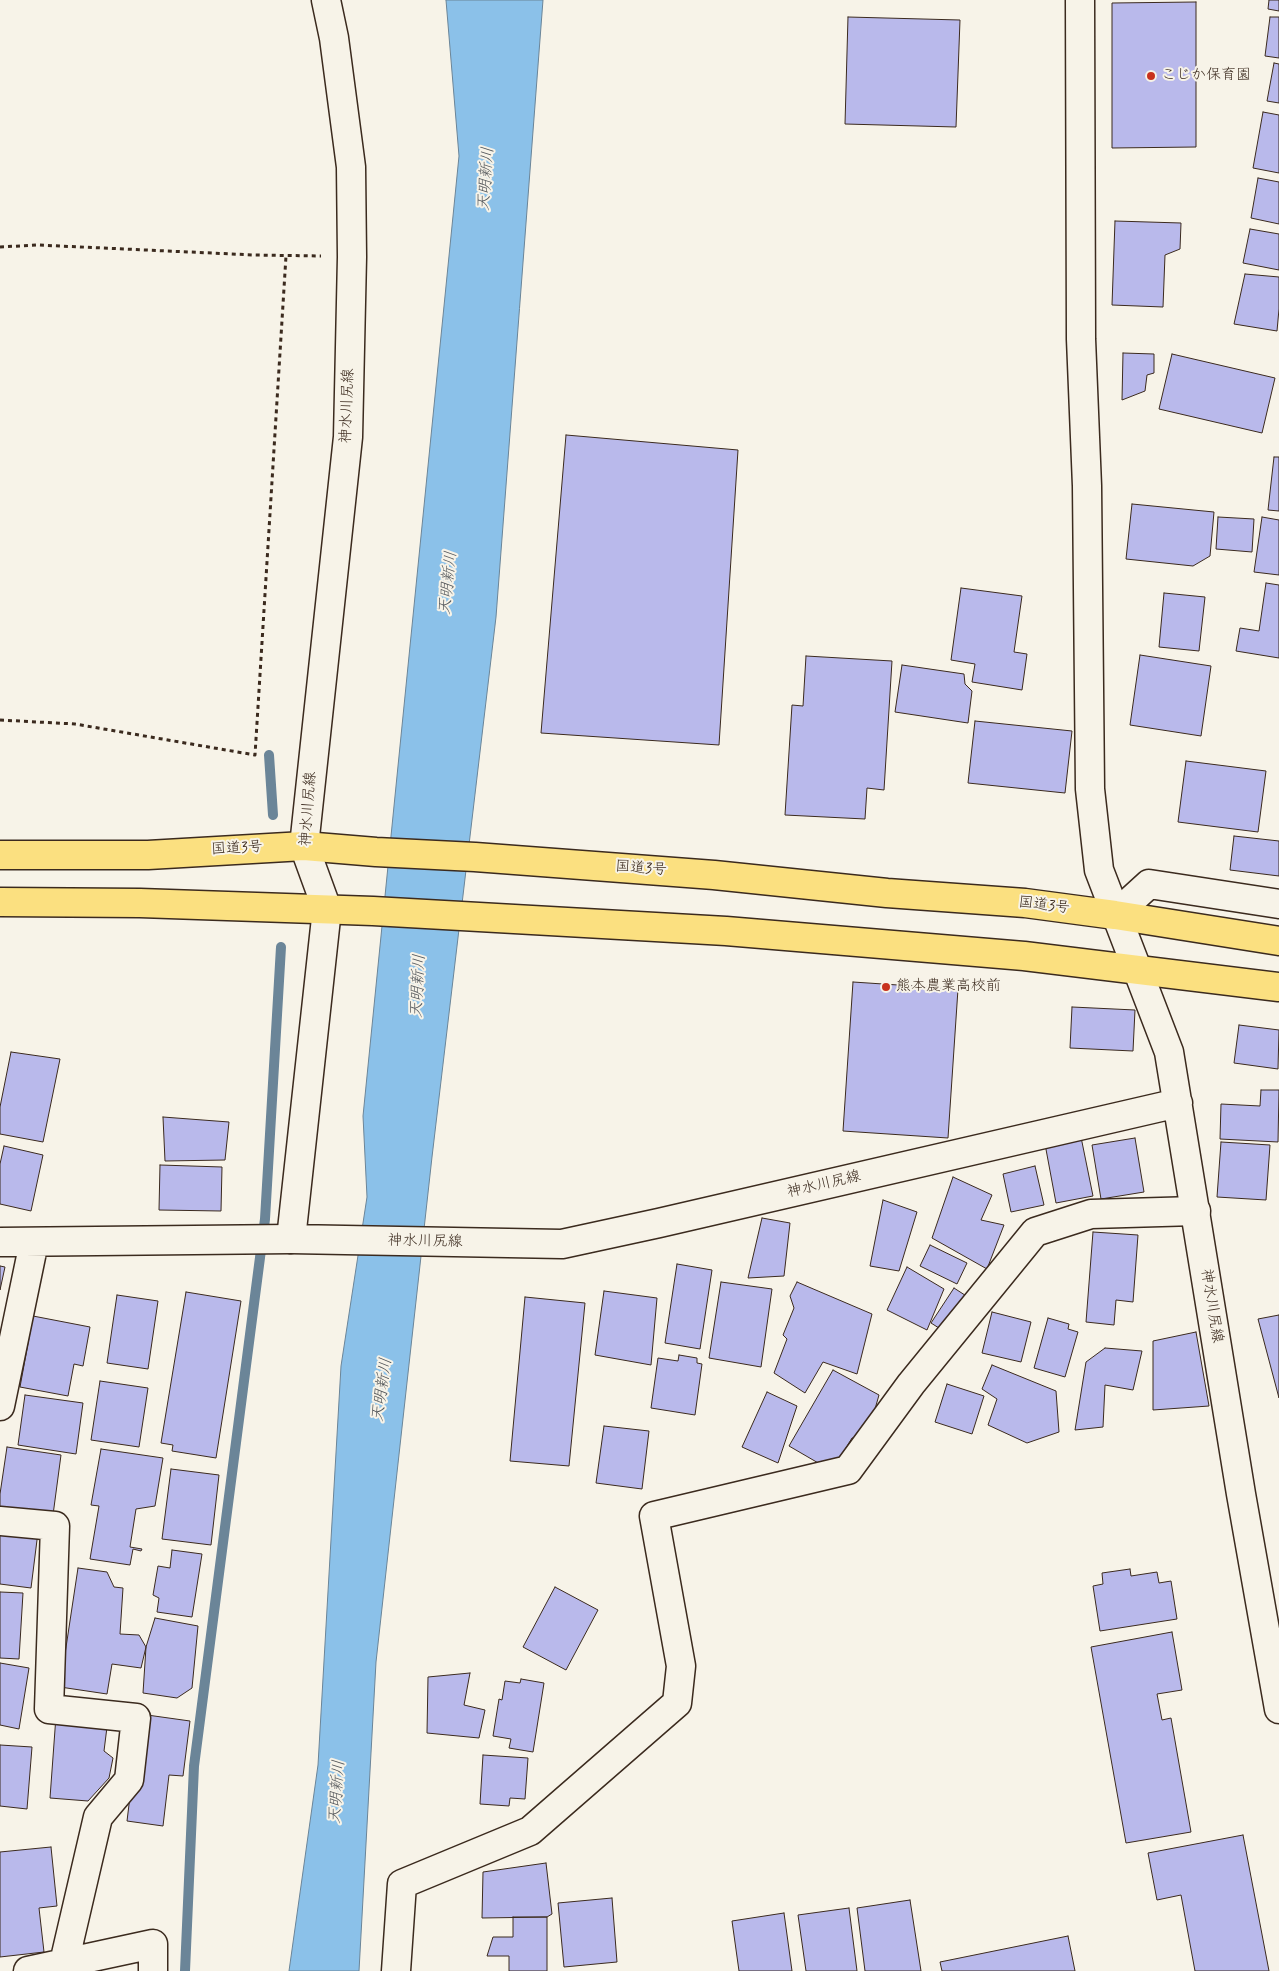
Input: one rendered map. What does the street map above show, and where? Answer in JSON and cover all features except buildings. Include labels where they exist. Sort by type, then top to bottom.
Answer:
[{"type":"highway","name":"国道3号","points":[[0,855],[148,855],[304,846],[475,857],[714,875],[887,893],[1025,903],[1279,941]]},
{"type":"highway","points":[[0,902],[140,903],[373,910],[736,932],[1024,956],[1279,987]]},
{"type":"street","name":"神水川尻線","points":[[326,0],[334,38],[351,167],[352,257],[348,436],[304,846],[327,909],[291,1239],[562,1244],[1178,1103],[1241,1494],[1279,1709]]},
{"type":"street","points":[[1080,0],[1081,330],[1087,486],[1090,789],[1099,870],[1169,1052],[1178,1103]]},
{"type":"street","points":[[1115,915],[1149,884],[1279,904]]},
{"type":"street","points":[[396,1971],[402,1884],[530,1831],[677,1702],[681,1666],[654,1516],[848,1470],[911,1384],[1035,1232],[1091,1214],[1196,1211]]},
{"type":"street","points":[[0,1242],[291,1239]]},
{"type":"street","points":[[0,1406],[34,1242]]},
{"type":"street","points":[[0,1522],[55,1526],[48,1709],[136,1718],[129,1780],[98,1817],[64,1963]]},
{"type":"street","points":[[28,1971],[153,1944],[153,1971]]},
{"type":"path","points":[[0,247],[38,245],[286,256],[352,257]]},
{"type":"path","points":[[0,720],[75,724],[255,755],[286,256]]},
{"type":"water","name":"天明新川","points":[[446,0],[543,0],[496,617],[432,1157],[376,1662],[359,1971],[289,1971],[318,1765],[341,1366],[367,1197],[363,1116],[459,156]]},
{"type":"waterway","points":[[269,755],[273,815]]},
{"type":"waterway","points":[[185,1971],[194,1766],[265,1219],[281,947]]},
{"type":"place","name":"こじか保育園","points":[[1151,76]]},
{"type":"place","name":"熊本農業高校前","points":[[886,987]]}]
